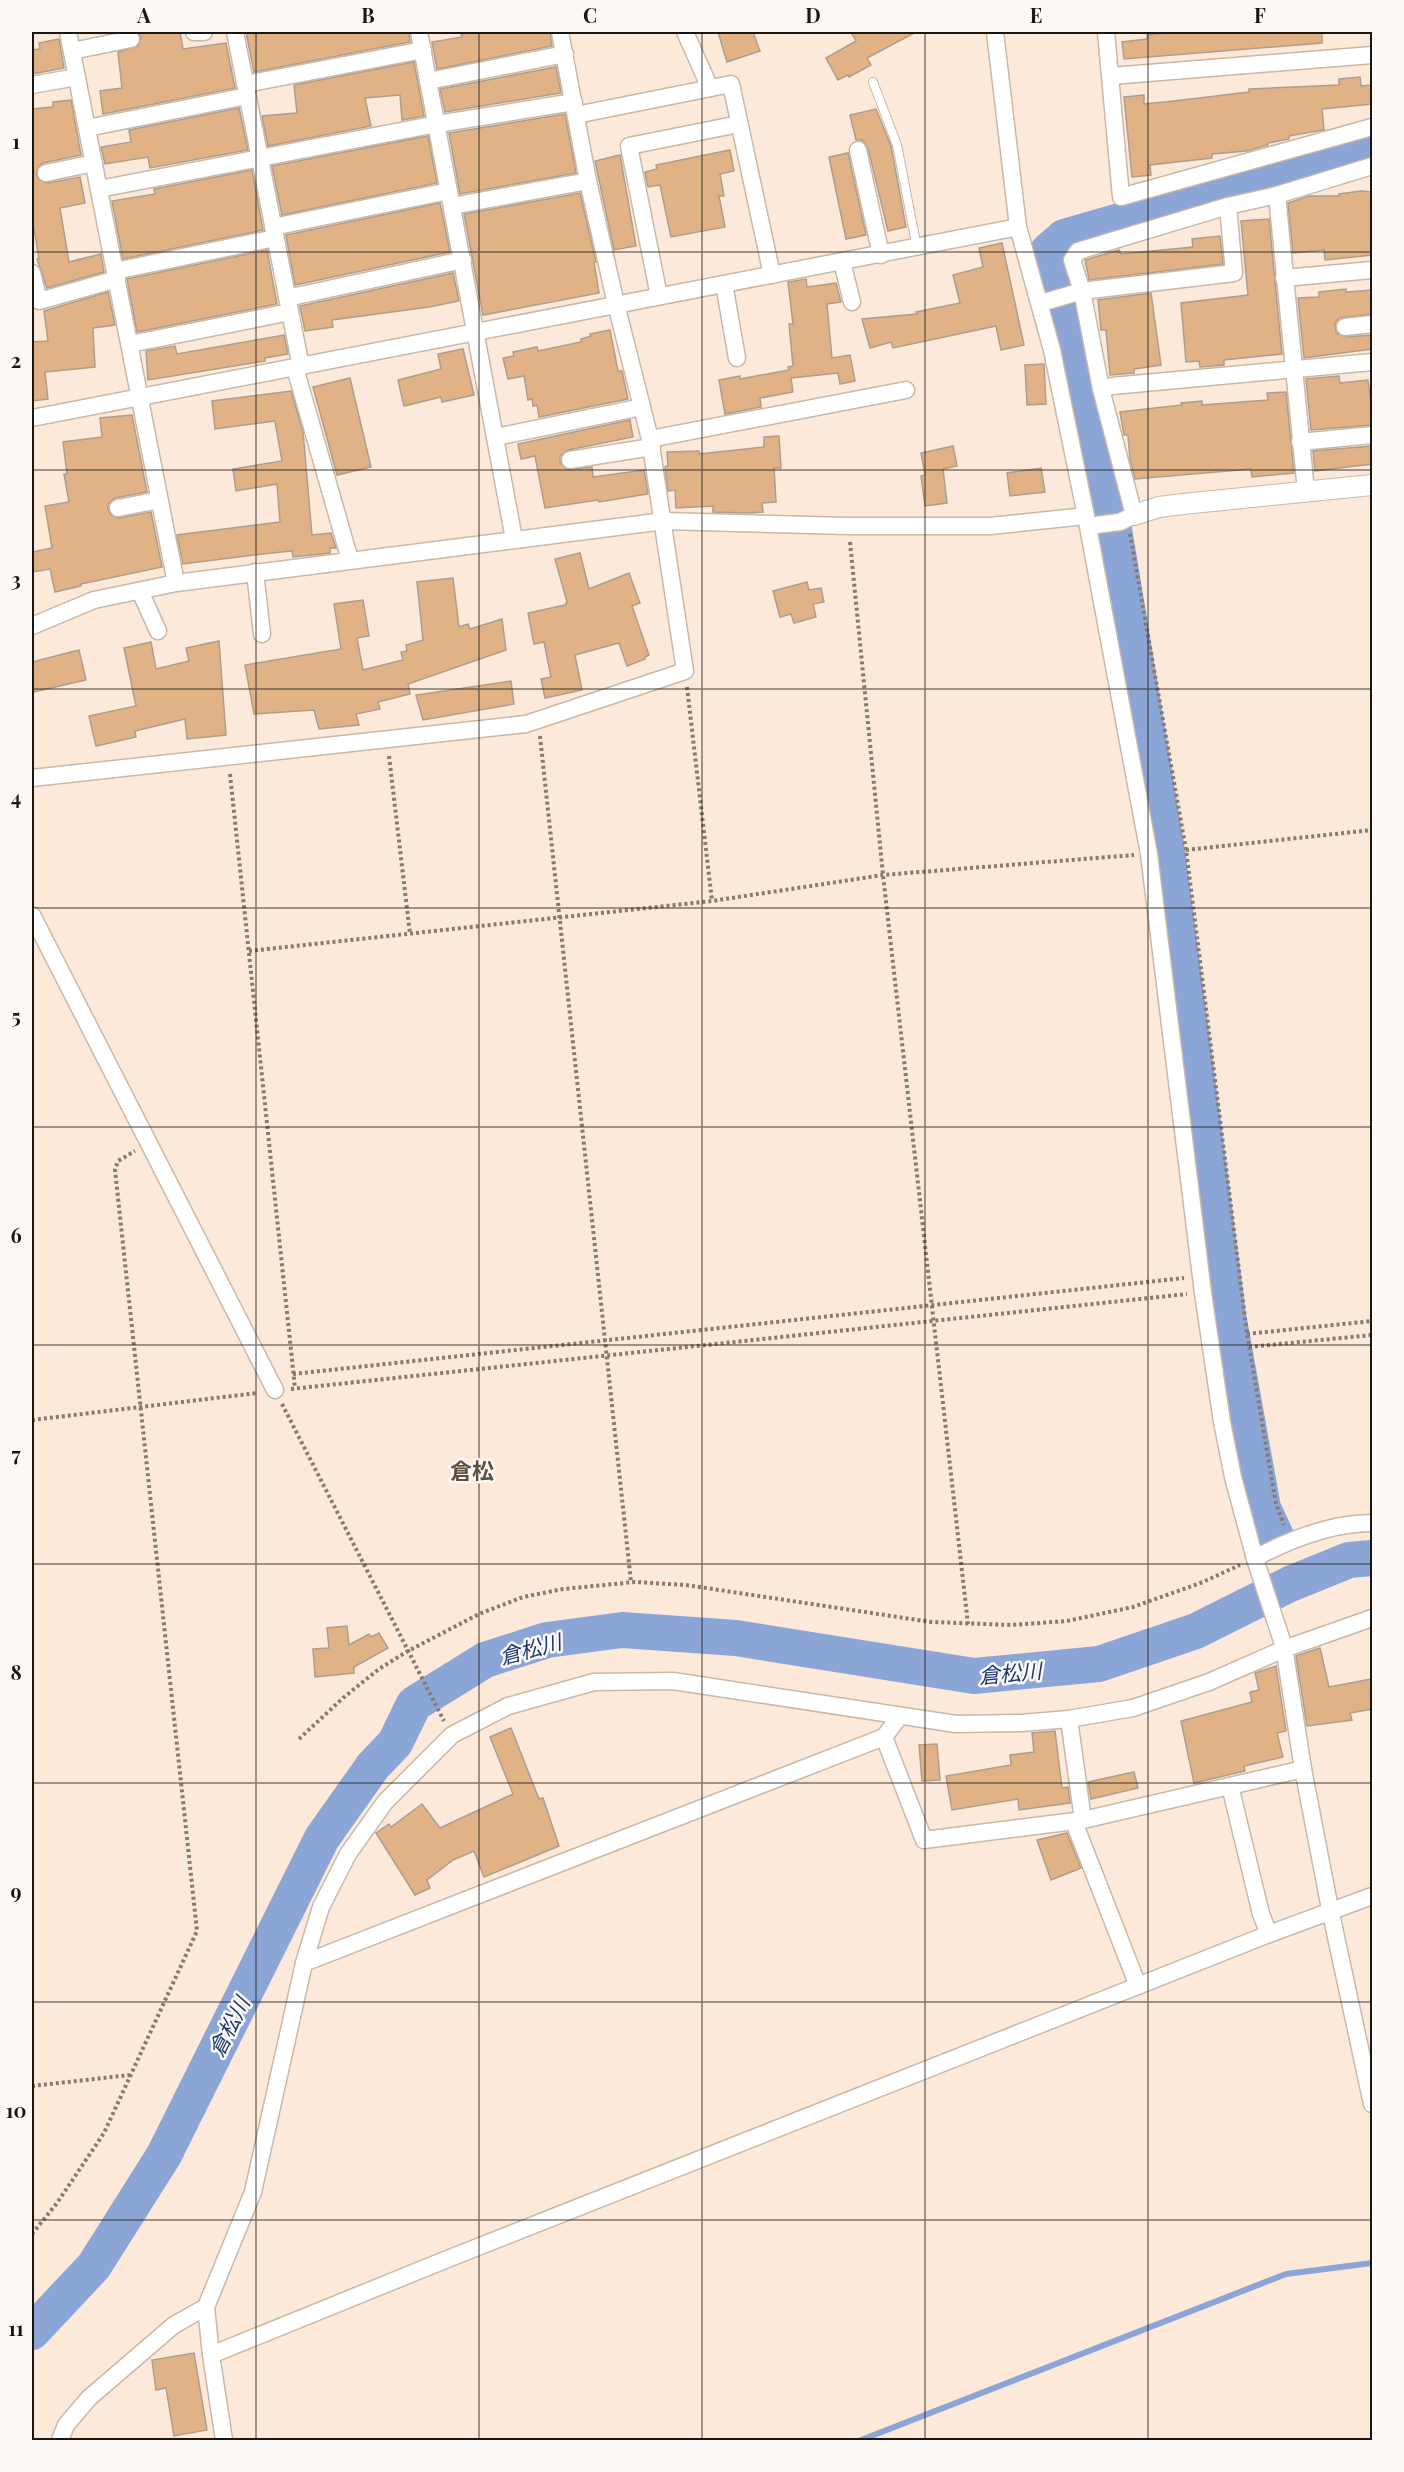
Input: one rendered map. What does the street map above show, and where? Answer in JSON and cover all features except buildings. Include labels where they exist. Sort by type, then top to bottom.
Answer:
[{"type":"street","points":[[68,32],[176,584]]},
{"type":"street","points":[[194,32],[204,32]]},
{"type":"street","points":[[234,32],[288,305],[298,367],[350,560]]},
{"type":"street","points":[[419,32],[514,539]]},
{"type":"street","points":[[32,778],[526,724],[685,671],[651,443],[588,181],[560,32]]},
{"type":"street","points":[[685,32],[710,88]]},
{"type":"street","points":[[995,32],[1018,227],[1045,301],[1092,522],[1149,854],[1202,1284],[1224,1433],[1233,1477],[1255,1558],[1284,1648],[1303,1769],[1330,1910],[1372,2104]]},
{"type":"street","points":[[1106,32],[1121,197],[1372,127]]},
{"type":"street","points":[[72,51],[131,39]]},
{"type":"street","points":[[87,128],[423,50]]},
{"type":"street","points":[[428,81],[565,54]]},
{"type":"street","points":[[1111,76],[1372,55]]},
{"type":"street","points":[[32,85],[77,77]]},
{"type":"street","points":[[99,189],[437,124],[575,109],[731,84],[772,274]]},
{"type":"street","points":[[659,296],[629,146],[739,124]]},
{"type":"street","points":[[858,150],[881,255]]},
{"type":"street","points":[[46,173],[94,163]]},
{"type":"street","points":[[1126,519],[1101,389],[1075,293],[1072,260],[1078,251],[1372,166]]},
{"type":"street","points":[[32,273],[39,302],[116,274],[274,233],[451,198],[588,181]]},
{"type":"street","points":[[1276,195],[1306,491]]},
{"type":"street","points":[[1045,301],[1075,293],[1234,273],[1228,206]]},
{"type":"street","points":[[32,418],[1018,227]]},
{"type":"street","points":[[130,344],[463,260]]},
{"type":"street","points":[[842,262],[852,302]]},
{"type":"street","points":[[1284,278],[1372,270]]},
{"type":"street","points":[[724,284],[737,358]]},
{"type":"street","points":[[1345,327],[1372,324]]},
{"type":"street","points":[[1101,389],[1372,362]]},
{"type":"street","points":[[570,460],[906,390]]},
{"type":"street","points":[[496,436],[642,408]]},
{"type":"street","points":[[1300,442],[1372,435]]},
{"type":"street","points":[[32,626],[94,600],[176,584],[664,521],[849,526],[990,526],[1092,522],[1126,519],[1175,505],[1372,485]]},
{"type":"street","points":[[118,508],[159,500]]},
{"type":"street","points":[[255,572],[262,634]]},
{"type":"street","points":[[140,591],[158,630]]},
{"type":"street","points":[[32,915],[275,1390]]},
{"type":"street","points":[[1255,1558],[1290,1540],[1353,1523],[1372,1523]]},
{"type":"street","points":[[224,2440],[206,2307],[253,2192],[304,1963],[321,1907],[348,1854],[385,1802],[452,1735],[508,1706],[594,1682],[673,1681],[956,1724],[1021,1723],[1069,1719],[1133,1708],[1209,1682],[1284,1648],[1372,1618]]},
{"type":"street","points":[[304,1963],[884,1737],[900,1716]]},
{"type":"street","points":[[1069,1719],[1078,1821],[1138,1986]]},
{"type":"street","points":[[884,1737],[924,1840],[1078,1821],[1303,1769]]},
{"type":"street","points":[[1230,1786],[1261,1914],[1269,1934]]},
{"type":"street","points":[[211,2355],[1269,1934],[1372,1896]]},
{"type":"street","points":[[60,2440],[66,2425],[89,2398],[174,2325],[206,2307]]},
{"type":"lane","points":[[873,81],[897,144],[917,248]]},
{"type":"path","points":[[1126,519],[1185,850],[1249,1347],[1276,1504],[1290,1540]]},
{"type":"path","points":[[849,526],[883,875],[968,1624]]},
{"type":"path","points":[[685,671],[712,901]]},
{"type":"path","points":[[539,720],[632,1582]]},
{"type":"path","points":[[387,739],[410,934]]},
{"type":"path","points":[[228,755],[295,1388]]},
{"type":"path","points":[[1185,850],[1372,830]]},
{"type":"path","points":[[249,951],[712,901],[883,875],[1149,854]]},
{"type":"path","points":[[32,2234],[57,2203],[104,2133],[197,1931],[115,1170],[118,1161],[123,1157],[149,1144]]},
{"type":"path","points":[[293,1374],[933,1306],[1202,1284]]},
{"type":"path","points":[[32,1420],[275,1390],[934,1320],[1202,1284]]},
{"type":"path","points":[[1247,1334],[1372,1321]]},
{"type":"path","points":[[1249,1347],[1372,1335]]},
{"type":"path","points":[[275,1390],[446,1724]]},
{"type":"path","points":[[299,1739],[343,1698],[379,1669],[480,1614],[523,1597],[563,1589],[632,1582],[686,1585],[931,1622],[1011,1625],[1067,1621],[1133,1607],[1203,1582],[1255,1558]]},
{"type":"path","points":[[32,2086],[130,2075]]},
{"type":"waterway","points":[[1276,1536],[1263,1508],[1228,1315],[1168,857],[1111,511],[1048,251],[1064,237],[1372,148]]},
{"type":"waterway","name":"倉松川","points":[[32,2332],[94,2266],[164,2155],[322,1838],[373,1766],[395,1743],[414,1704],[485,1660],[547,1640],[622,1630],[736,1638],[974,1676],[1099,1664],[1196,1631],[1290,1584],[1349,1560],[1372,1558]]},
{"type":"waterway","points":[[861,2440],[1286,2274],[1372,2263]]},
{"type":"district","name":"倉松","points":[[472,1470]]}]
